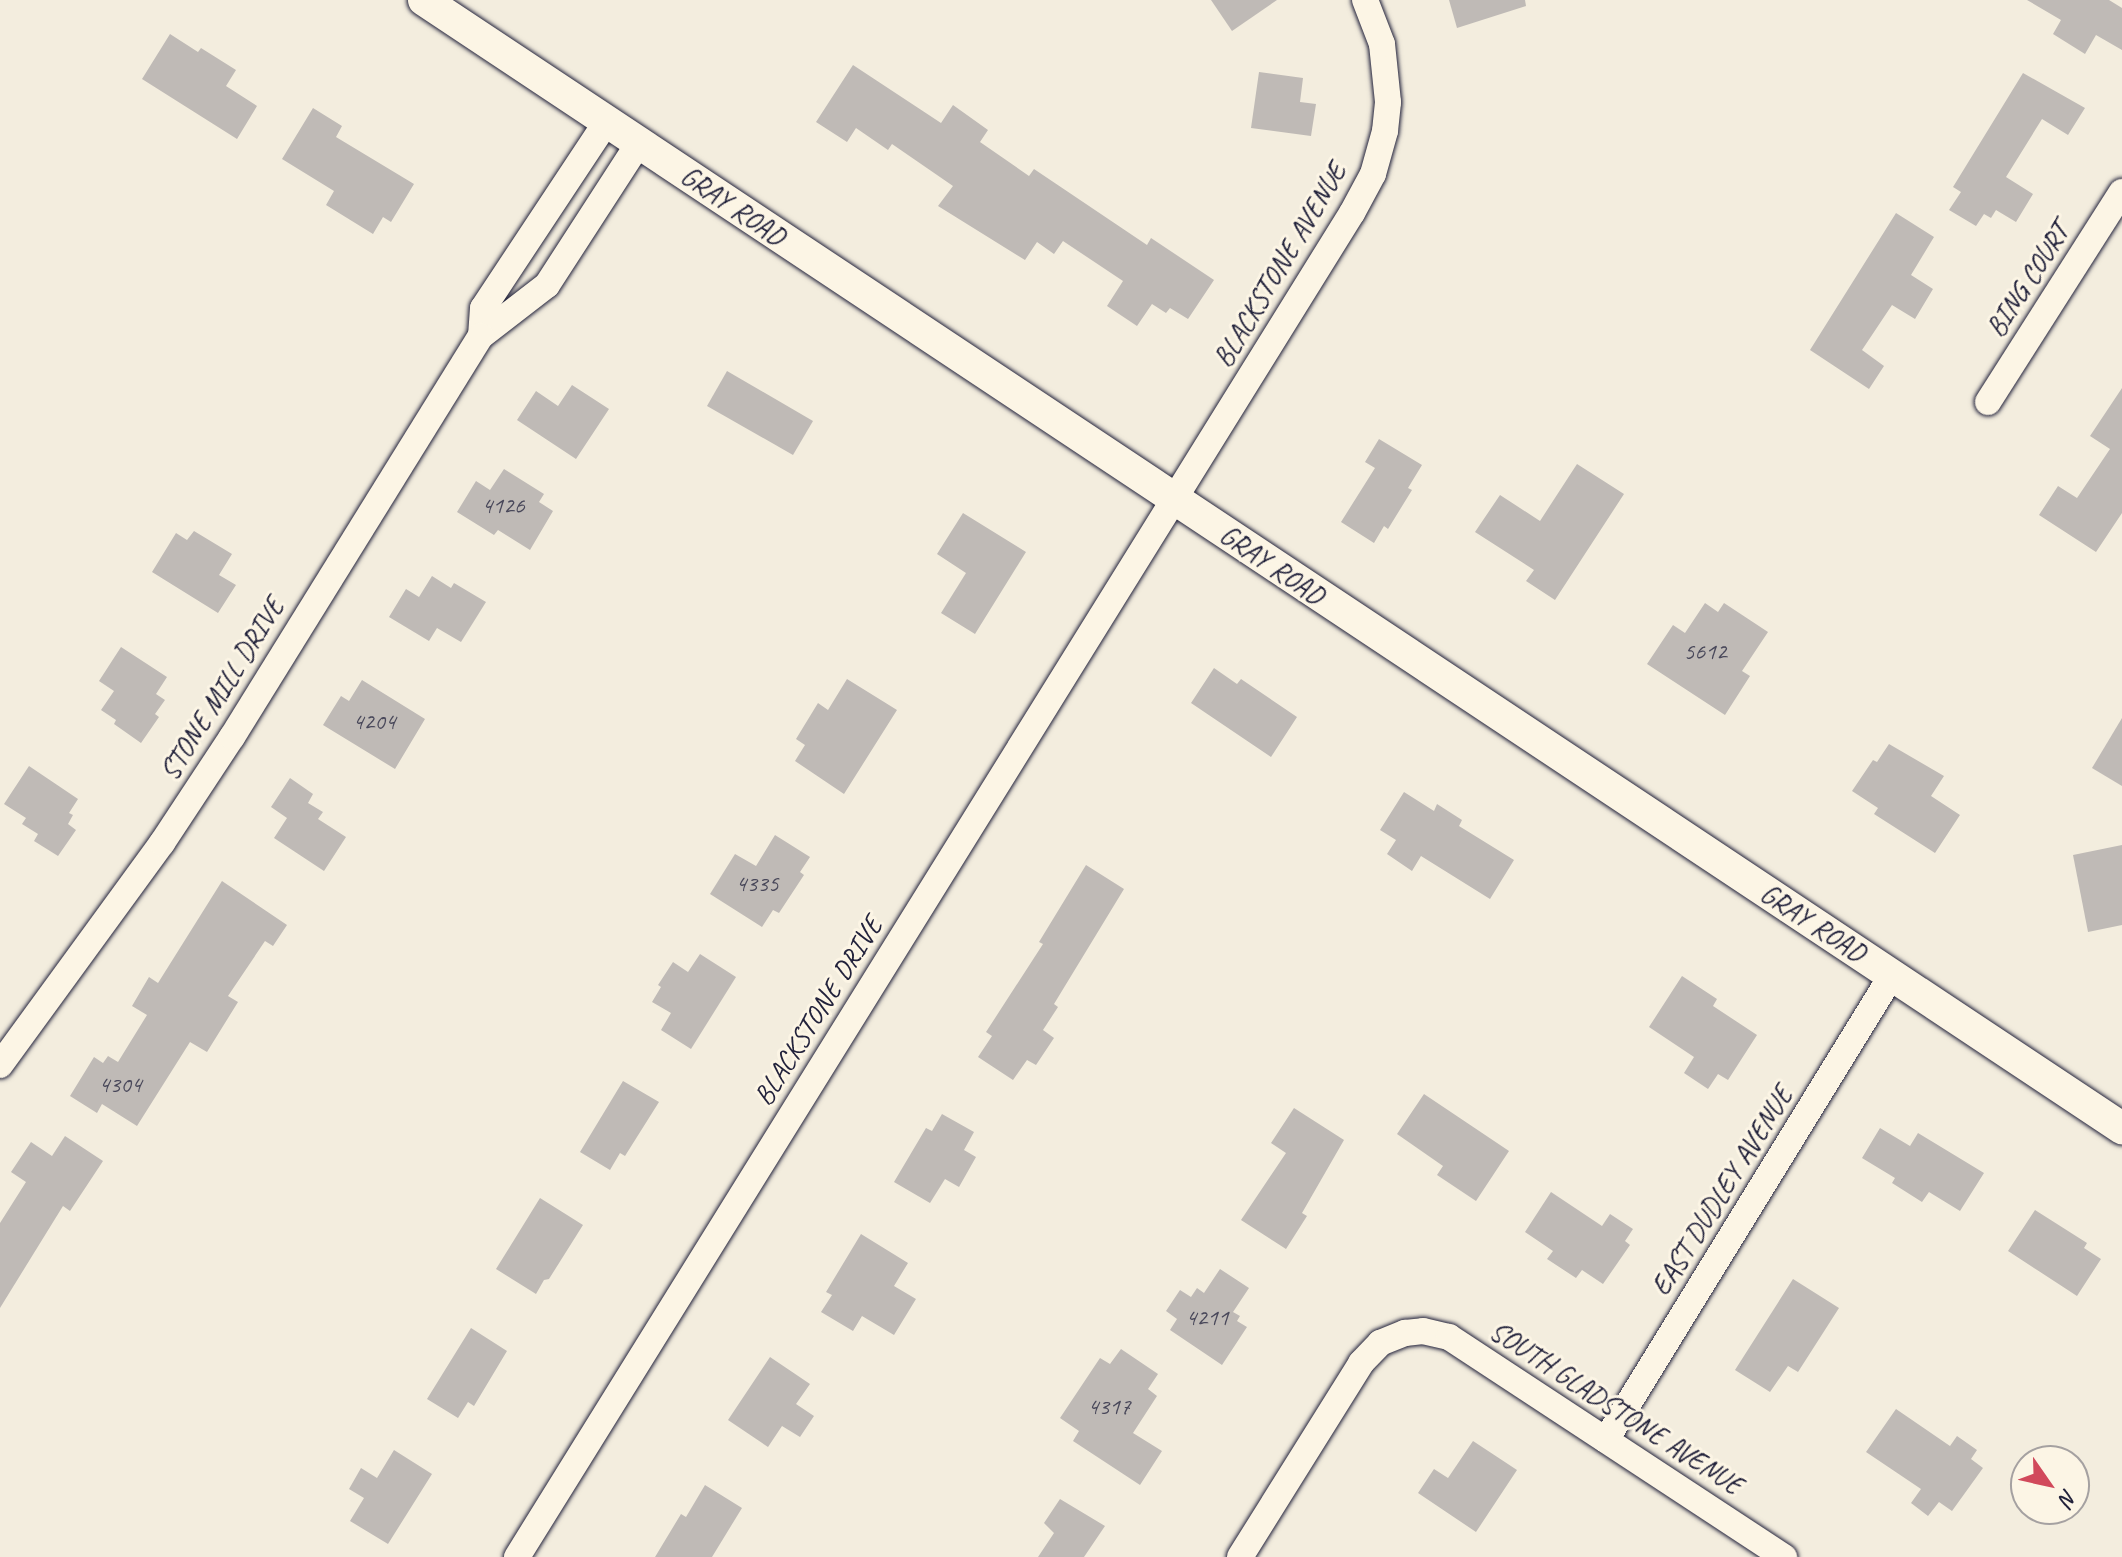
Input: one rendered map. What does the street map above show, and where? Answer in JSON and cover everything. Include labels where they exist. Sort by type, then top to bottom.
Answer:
[{"type":"street","name":"GRAY ROAD","points":[[424,0],[2122,1128]]},
{"type":"street","name":"BLACKSTONE AVENUE","points":[[1174,500],[1373,174],[1385,131],[1388,102],[1382,44],[1365,0]]},
{"type":"street","name":"STONE MILL DRIVE","points":[[481,336],[483,308],[607,121]]},
{"type":"street","name":"STONE MILL DRIVE","points":[[0,1065],[162,843],[223,751],[481,336],[547,285],[639,143]]},
{"type":"street","name":"BING COURT","points":[[1988,402],[2122,192]]},
{"type":"street","name":"BLACKSTONE DRIVE","points":[[517,1557],[1174,500]]},
{"type":"street","name":"EAST DUDLEY AVENUE","points":[[1606,1440],[1892,975]]},
{"type":"street","name":"SOUTH GLADSTONE AVENUE","points":[[1240,1557],[1361,1363],[1380,1343],[1405,1333],[1423,1331],[1449,1337],[1784,1557]]},
{"type":"building","points":[[1211,0],[1277,0],[1232,31]]},
{"type":"building","points":[[1449,0],[1525,0],[1526,6],[1457,28]]},
{"type":"building","points":[[2027,0],[2109,0],[2122,8],[2122,50],[2096,35],[2085,54],[2053,34],[2061,20]]},
{"type":"building","points":[[170,34],[198,52],[201,48],[236,70],[226,86],[257,106],[237,139],[142,79]]},
{"type":"building","points":[[853,65],[941,123],[953,105],[988,130],[980,142],[1029,176],[1034,169],[1147,245],[1151,238],[1214,280],[1188,319],[1170,308],[1166,313],[1152,304],[1137,326],[1107,306],[1123,281],[1063,241],[1054,254],[1037,242],[1025,260],[938,206],[953,186],[892,144],[888,150],[856,128],[847,142],[816,122]]},
{"type":"building","points":[[1259,72],[1303,78],[1300,102],[1316,104],[1311,136],[1251,128]]},
{"type":"building","points":[[2023,73],[2085,108],[2068,135],[2042,119],[2006,177],[2033,194],[2016,222],[1996,210],[1991,218],[1984,214],[1976,226],[1949,210],[1961,192],[1953,187]]},
{"type":"building","points":[[313,108],[342,126],[336,137],[414,184],[391,222],[383,217],[373,234],[326,205],[334,191],[282,159]]},
{"type":"building","points":[[1896,213],[1934,237],[1911,275],[1933,289],[1915,319],[1892,305],[1862,350],[1884,366],[1869,389],[1810,350]]},
{"type":"building","points":[[727,371],[813,421],[793,455],[707,406]]},
{"type":"building","points":[[572,385],[609,409],[576,459],[517,420],[536,391],[558,406]]},
{"type":"building","points":[[2122,388],[2122,513],[2096,552],[2039,515],[2058,486],[2077,498],[2110,449],[2090,436]]},
{"type":"building","points":[[1379,439],[1422,465],[1408,488],[1412,490],[1388,529],[1384,526],[1374,543],[1341,522],[1375,468],[1365,462]]},
{"type":"building","points":[[1577,464],[1624,494],[1555,600],[1526,581],[1534,570],[1475,532],[1500,495],[1540,521]]},
{"type":"building","points":[[504,469],[544,494],[539,502],[553,511],[530,550],[498,530],[494,535],[457,512],[476,481],[490,490]]},
{"type":"building","points":[[963,513],[1026,552],[975,634],[941,613],[966,573],[937,554]]},
{"type":"building","points":[[194,531],[232,554],[219,575],[236,585],[218,613],[152,572],[176,533],[187,540]]},
{"type":"building","points":[[432,576],[451,588],[454,583],[486,602],[461,642],[437,628],[429,641],[389,617],[406,589],[419,597]]},
{"type":"building","points":[[1705,603],[1718,612],[1724,603],[1768,632],[1742,671],[1750,676],[1725,715],[1647,664],[1673,625],[1685,633]]},
{"type":"building","points":[[121,647],[167,677],[156,694],[165,700],[155,714],[159,717],[141,743],[114,724],[116,720],[101,710],[114,691],[99,681]]},
{"type":"building","points":[[1214,668],[1237,684],[1241,679],[1297,717],[1271,757],[1191,703]]},
{"type":"building","points":[[847,679],[897,710],[844,794],[795,761],[805,745],[796,739],[818,703],[828,710]]},
{"type":"building","points":[[362,680],[425,719],[395,769],[323,725],[341,696],[349,701]]},
{"type":"building","points":[[2122,718],[2122,786],[2092,768]]},
{"type":"building","points":[[1889,744],[1944,776],[1931,796],[1960,815],[1935,853],[1874,814],[1878,808],[1852,791],[1873,760],[1877,762]]},
{"type":"building","points":[[29,766],[78,799],[69,813],[73,815],[68,824],[76,830],[58,856],[34,841],[38,834],[22,824],[26,818],[4,804]]},
{"type":"building","points":[[290,778],[313,794],[308,803],[323,812],[318,819],[346,837],[324,871],[274,838],[287,818],[271,807]]},
{"type":"building","points":[[1404,792],[1434,811],[1437,804],[1462,820],[1459,826],[1514,860],[1490,899],[1421,856],[1412,871],[1387,854],[1396,840],[1380,830]]},
{"type":"building","points":[[775,835],[810,857],[800,872],[804,875],[779,913],[773,910],[762,927],[710,894],[735,854],[756,866]]},
{"type":"building","points":[[2122,845],[2122,925],[2088,932],[2073,855]]},
{"type":"building","points":[[1086,865],[1124,889],[1054,1004],[1058,1007],[1043,1030],[1054,1038],[1036,1065],[1027,1060],[1013,1080],[978,1057],[992,1036],[986,1032],[1043,944],[1039,942]]},
{"type":"building","points":[[222,881],[287,925],[273,946],[265,941],[228,996],[238,1002],[207,1052],[190,1042],[137,1126],[102,1104],[97,1113],[70,1096],[94,1057],[103,1063],[108,1056],[118,1062],[147,1015],[132,1006],[149,977],[158,983]]},
{"type":"building","points":[[700,954],[736,977],[691,1049],[661,1030],[671,1013],[652,1002],[661,987],[658,985],[673,962],[688,972]]},
{"type":"building","points":[[1682,976],[1717,999],[1713,1006],[1757,1035],[1728,1080],[1718,1074],[1708,1089],[1684,1073],[1694,1057],[1649,1027]]},
{"type":"building","points":[[623,1081],[659,1102],[625,1156],[620,1153],[610,1170],[580,1152]]},
{"type":"building","points":[[1424,1094],[1509,1151],[1476,1201],[1437,1175],[1443,1166],[1397,1134]]},
{"type":"building","points":[[1294,1108],[1344,1140],[1302,1213],[1307,1216],[1286,1249],[1241,1220],[1286,1153],[1271,1143]]},
{"type":"building","points":[[942,1114],[974,1132],[964,1150],[976,1157],[959,1187],[945,1179],[930,1203],[894,1182],[926,1128],[932,1131]]},
{"type":"building","points":[[1880,1128],[1910,1146],[1918,1133],[1984,1173],[1960,1211],[1929,1192],[1922,1202],[1892,1183],[1895,1178],[1862,1158]]},
{"type":"building","points":[[65,1136],[103,1161],[70,1211],[63,1206],[0,1308],[0,1223],[26,1182],[11,1172],[31,1142],[52,1156]]},
{"type":"building","points":[[1551,1192],[1602,1226],[1610,1214],[1633,1229],[1625,1241],[1630,1245],[1603,1284],[1582,1270],[1576,1278],[1547,1259],[1553,1251],[1525,1232]]},
{"type":"building","points":[[540,1198],[583,1225],[536,1294],[496,1269]]},
{"type":"building","points":[[2035,1210],[2087,1243],[2084,1248],[2101,1259],[2077,1296],[2008,1251]]},
{"type":"building","points":[[861,1234],[908,1263],[894,1286],[916,1299],[894,1335],[862,1316],[853,1331],[821,1312],[832,1295],[826,1292]]},
{"type":"building","points":[[1220,1269],[1249,1288],[1233,1312],[1240,1316],[1237,1321],[1247,1327],[1222,1365],[1170,1330],[1177,1319],[1166,1311],[1180,1290],[1191,1297],[1197,1288],[1204,1293]]},
{"type":"building","points":[[1793,1279],[1839,1308],[1798,1372],[1788,1366],[1770,1392],[1735,1370]]},
{"type":"building","points":[[471,1328],[507,1351],[474,1406],[468,1402],[458,1418],[427,1399]]},
{"type":"building","points":[[1121,1349],[1158,1374],[1148,1389],[1157,1396],[1133,1433],[1162,1451],[1140,1485],[1073,1441],[1079,1431],[1060,1418],[1100,1358],[1110,1364]]},
{"type":"building","points":[[770,1357],[810,1384],[796,1404],[814,1416],[800,1437],[782,1426],[768,1447],[728,1420]]},
{"type":"building","points":[[1896,1409],[1950,1446],[1957,1436],[1977,1450],[1971,1459],[1983,1468],[1952,1511],[1939,1502],[1928,1516],[1911,1503],[1921,1489],[1866,1452]]},
{"type":"building","points":[[1473,1441],[1517,1470],[1476,1532],[1418,1493],[1434,1469],[1448,1478]]},
{"type":"building","points":[[394,1450],[432,1474],[388,1544],[350,1521],[364,1498],[349,1489],[361,1468],[377,1478]]},
{"type":"building","points":[[705,1485],[742,1508],[712,1557],[655,1557],[681,1514],[686,1517]]},
{"type":"building","points":[[1060,1499],[1105,1526],[1084,1557],[1038,1557],[1054,1533],[1044,1523]]}]
